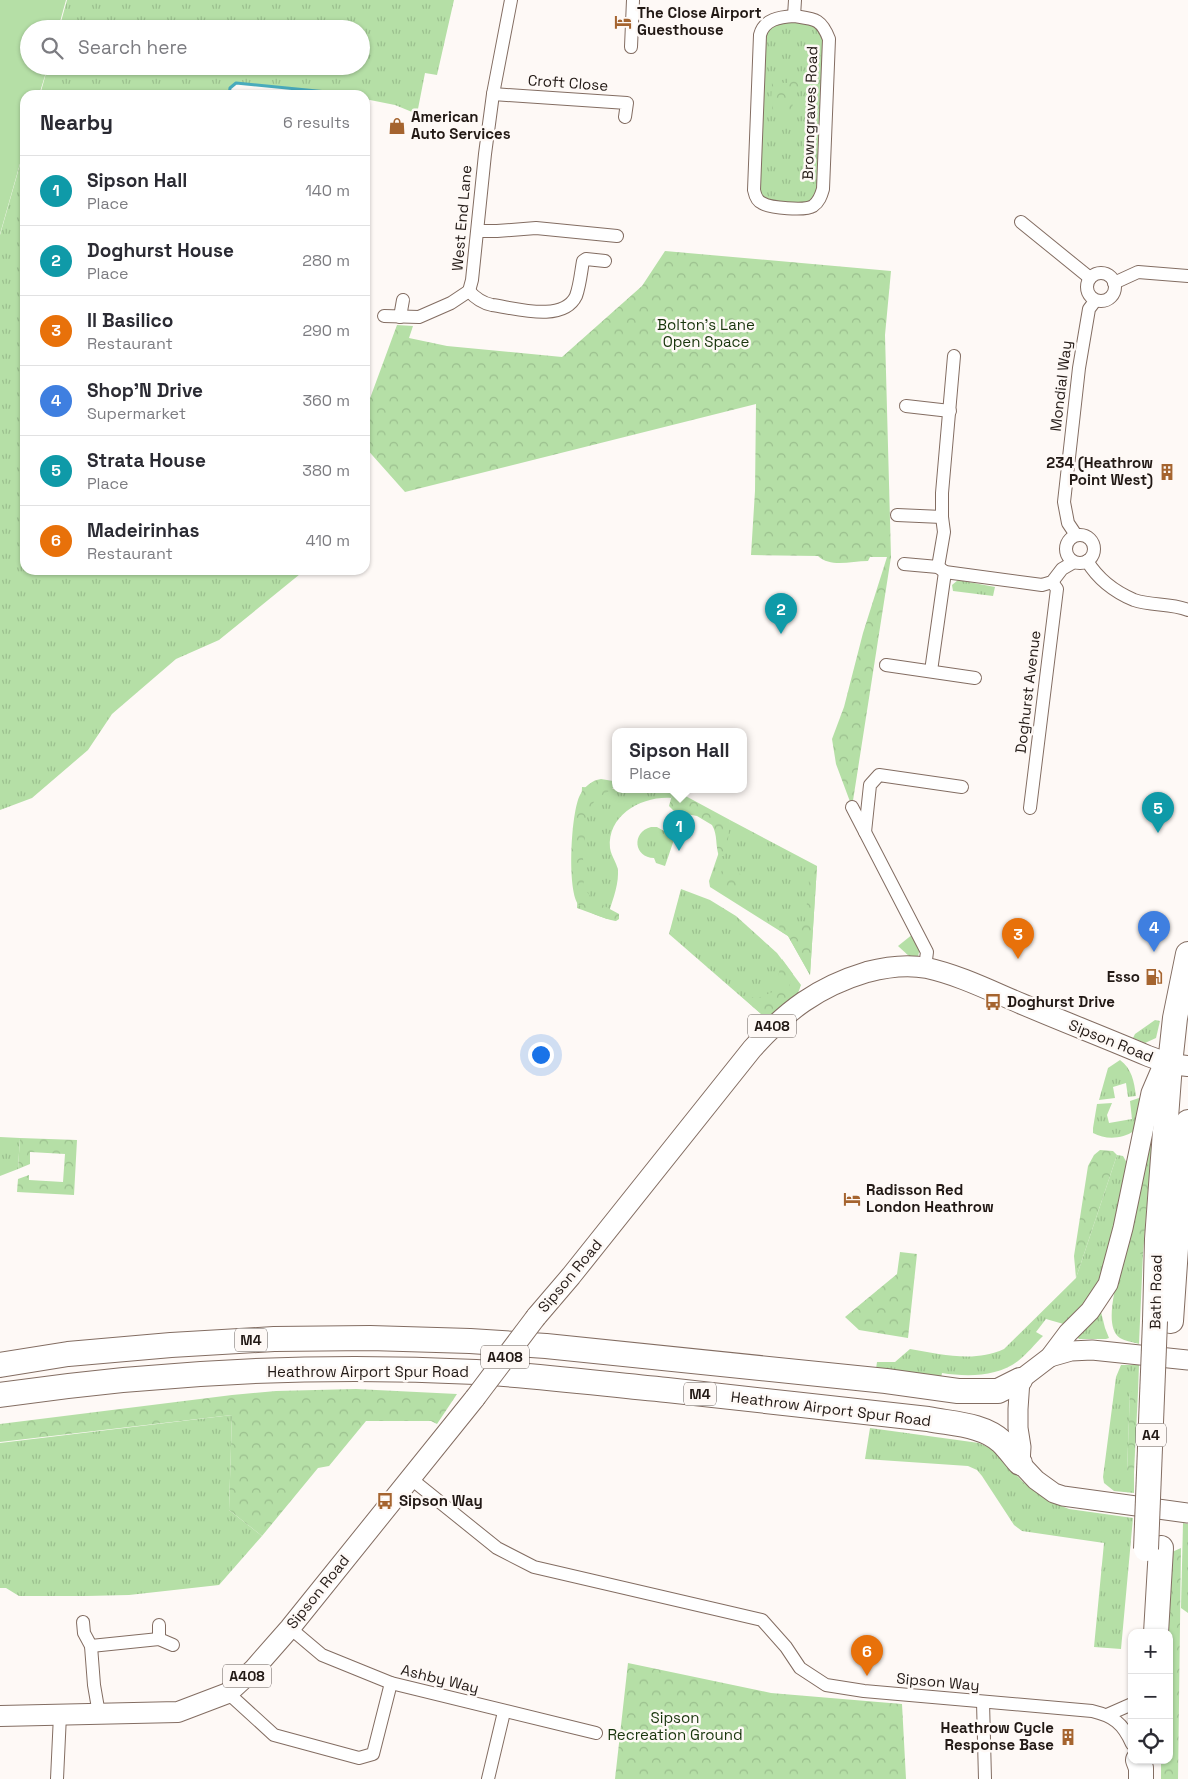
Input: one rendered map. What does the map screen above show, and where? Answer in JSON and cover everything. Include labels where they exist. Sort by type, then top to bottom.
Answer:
[{"type":"highway","name":"Bath Road","points":[[1163,1321],[1156,1239],[1179,1065],[1175,1018],[1188,954]]},
{"type":"highway","name":"Bath Road","points":[[1156,1629],[1153,1549],[1163,1321],[1177,1234],[1188,1122]]},
{"type":"highway","name":"Heathrow Airport Spur Road","points":[[0,1365],[68,1354],[171,1345],[274,1338],[370,1338],[470,1341],[546,1346],[886,1381],[958,1391],[998,1391],[1020,1380]]},
{"type":"highway","name":"Heathrow Airport Spur Road","points":[[0,1395],[117,1380],[211,1373],[347,1369],[485,1373],[562,1379],[928,1419],[966,1426],[992,1434],[1020,1462]]},
{"type":"highway","name":"Bath Road","points":[[1143,1629],[1153,1549]]},
{"type":"main road","name":"Sipson Road","points":[[0,1716],[178,1712],[228,1693],[254,1669],[290,1628],[474,1398],[536,1316],[572,1276],[752,1048],[773,1026],[813,994],[837,982],[876,970],[902,966],[925,967],[980,986],[1115,1043],[1179,1065]]},
{"type":"street","name":"West End Lane","points":[[469,291],[478,231],[484,160],[493,94],[511,0]]},
{"type":"street","points":[[631,46],[633,0]]},
{"type":"street","points":[[794,16],[795,0]]},
{"type":"street","name":"Browngraves Road","points":[[794,16],[816,20],[824,27],[829,39],[823,189],[821,197],[814,205],[800,208],[765,205],[759,201],[754,188],[760,35],[763,28],[772,20],[794,16]]},
{"type":"street","name":"Croft Close","points":[[493,94],[627,103],[625,117]]},
{"type":"street","points":[[1021,222],[1090,278]]},
{"type":"street","points":[[478,231],[536,228],[617,236]]},
{"type":"street","points":[[384,316],[419,317],[451,303],[469,291],[477,300],[483,303],[549,313],[560,310],[575,297],[583,261],[586,259],[605,261]]},
{"type":"street","points":[[1114,283],[1138,272],[1188,276]]},
{"type":"street","points":[[1101,273],[1110,276],[1114,283],[1114,292],[1109,300],[1104,302],[1095,301],[1088,295],[1086,286],[1090,278],[1101,273]]},
{"type":"street","points":[[400,317],[403,300]]},
{"type":"street","name":"Mondial Way","points":[[1076,535],[1068,523],[1064,502],[1078,370],[1089,309],[1095,301]]},
{"type":"street","points":[[931,670],[942,569],[944,532],[942,493],[954,356]]},
{"type":"street","points":[[906,406],[950,411]]},
{"type":"street","points":[[896,515],[942,517]]},
{"type":"street","points":[[904,564],[1042,585],[1052,582],[1062,570],[1081,562],[1093,554],[1093,544],[1088,537],[1076,535],[1069,540],[1066,548],[1068,556],[1081,562],[1107,585],[1134,600],[1185,607]]},
{"type":"street","name":"Doghurst Avenue","points":[[1030,808],[1056,589],[1052,582]]},
{"type":"street","points":[[886,665],[931,670],[975,678]]},
{"type":"street","points":[[864,832],[870,785],[879,775],[962,787]]},
{"type":"street","points":[[852,807],[928,952],[925,967]]},
{"type":"street","points":[[1179,1065],[1160,1072],[1150,1092],[1123,1228],[1108,1284],[1090,1311],[1068,1333],[1050,1356],[1020,1380],[1018,1428],[1021,1447],[1020,1462],[1036,1480],[1054,1493],[1063,1496],[1188,1513]]},
{"type":"street","points":[[1050,1356],[1071,1351],[1092,1350],[1188,1360]]},
{"type":"street","name":"Sipson Way","points":[[410,1478],[497,1548],[534,1567],[762,1620],[786,1647],[800,1668],[826,1685],[864,1692],[1092,1711],[1107,1715],[1124,1727],[1128,1736]]},
{"type":"street","points":[[83,1622],[84,1634],[91,1646],[94,1685],[99,1714]]},
{"type":"street","points":[[159,1625],[159,1639]]},
{"type":"street","name":"Ashby Way","points":[[290,1628],[322,1655],[391,1683],[596,1733]]},
{"type":"street","points":[[91,1646],[159,1639],[173,1645]]},
{"type":"street","points":[[228,1693],[274,1735],[360,1758],[373,1754],[391,1683]]},
{"type":"street","points":[[983,1702],[985,1779]]},
{"type":"street","points":[[1107,1715],[1128,1706]]},
{"type":"street","points":[[488,1779],[504,1712]]},
{"type":"street","points":[[57,1779],[60,1715]]},
{"type":"green space","points":[[0,0],[66,0],[60,20],[20,20],[20,75],[45,75],[41,90],[20,90],[20,164],[0,234]]},
{"type":"green space","points":[[67,0],[454,0],[437,75],[425,73],[417,114],[395,105],[370,100],[370,90],[301,90],[236,83],[230,90],[41,90],[46,75],[370,75],[370,20],[61,20]]},
{"type":"green space","points":[[780,22],[809,23],[814,25],[824,39],[817,192],[808,203],[768,201],[759,192],[766,30]]},
{"type":"green space","points":[[788,75],[799,75],[799,89],[794,89],[792,111],[772,110],[772,82],[787,83]]},
{"type":"green space","points":[[20,165],[20,575],[299,575],[219,640],[176,659],[112,714],[88,750],[32,798],[0,810],[0,235]]},
{"type":"green space","name":"Bolton's Lane Open Space","points":[[665,251],[891,271],[885,335],[891,557],[852,807],[836,764],[832,739],[844,707],[863,633],[887,557],[870,557],[868,561],[835,563],[823,560],[818,556],[751,555],[755,491],[756,404],[405,492],[370,453],[370,398],[397,325],[413,326],[409,338],[447,346],[562,357],[642,286]]},
{"type":"green space","points":[[958,580],[995,587],[993,596],[953,591],[952,585]]},
{"type":"green space","points":[[601,779],[612,781],[612,789],[595,800],[587,814],[583,857],[584,889],[595,901],[619,914],[619,919],[616,921],[596,915],[581,907],[578,904],[572,883],[574,817],[580,795],[594,781]]},
{"type":"green space","points":[[582,787],[612,789],[612,793],[677,793],[673,794],[671,798],[649,800],[638,804],[620,817],[614,826],[610,848],[617,867],[618,879],[607,919],[577,908]]},
{"type":"green space","points":[[677,793],[730,820],[724,856],[719,856],[712,825],[697,816],[675,812],[669,806],[672,795]]},
{"type":"green space","points":[[730,820],[817,866],[810,975],[788,936],[710,887],[709,881]]},
{"type":"green space","points":[[651,827],[657,827],[664,831],[668,828],[677,831],[665,866],[656,863],[654,858],[647,857],[639,850],[638,839],[640,834]]},
{"type":"green space","points":[[724,866],[742,875],[734,893],[715,885]]},
{"type":"green space","points":[[817,866],[810,975],[788,936],[779,930],[780,920],[784,919],[794,927],[801,929],[805,924],[810,869]]},
{"type":"green space","points":[[681,889],[710,900],[736,916],[777,953],[801,985],[797,996],[768,1020],[669,934]]},
{"type":"green space","points":[[913,934],[920,947],[918,957],[910,957],[898,946]]},
{"type":"green space","points":[[782,959],[793,974],[783,1007],[768,1020],[741,996],[758,998],[775,991]]},
{"type":"green space","points":[[1155,1020],[1160,1021],[1156,1038],[1145,1043],[1133,1038],[1135,1034]]},
{"type":"green space","points":[[1120,1060],[1132,1076],[1136,1096],[1128,1097],[1126,1083],[1113,1087],[1115,1098],[1099,1100],[1108,1068]]},
{"type":"green space","points":[[1145,1096],[1134,1131],[1114,1138],[1103,1137],[1093,1133],[1097,1104],[1112,1103],[1107,1115],[1109,1123],[1132,1119],[1130,1101]]},
{"type":"green space","points":[[1155,1103],[1143,1254],[1123,1254]]},
{"type":"green space","points":[[0,1137],[20,1138],[18,1169],[0,1176]]},
{"type":"green space","points":[[20,1138],[77,1140],[74,1195],[17,1192],[18,1179],[29,1175],[29,1180],[63,1182],[65,1154],[30,1152],[30,1164],[18,1169]]},
{"type":"green space","points":[[1100,1150],[1113,1151],[1117,1155],[1076,1278],[1074,1256],[1088,1166],[1094,1155]]},
{"type":"green space","points":[[1117,1155],[1123,1156],[1127,1163],[1110,1254],[1093,1294],[1067,1325],[1046,1319],[1036,1332],[1043,1336],[1025,1355],[1010,1366],[991,1373],[961,1375],[942,1373],[941,1378],[876,1369],[877,1362],[895,1362],[910,1349],[945,1355],[981,1356],[1004,1349],[1076,1278]]},
{"type":"green space","points":[[900,1252],[917,1254],[908,1338],[859,1330],[845,1317],[897,1274]]},
{"type":"green space","points":[[1123,1254],[1143,1254],[1139,1344],[1120,1338],[1115,1332],[1112,1322],[1113,1299]]},
{"type":"green space","points":[[1100,1308],[1109,1338],[1079,1339],[1077,1337]]},
{"type":"green space","points":[[1121,1365],[1139,1365],[1138,1392],[1130,1392],[1127,1472],[1134,1472],[1134,1493],[1114,1491],[1104,1483],[1103,1477],[1116,1377]]},
{"type":"green space","points":[[356,1389],[457,1394],[437,1424],[431,1421],[366,1421],[329,1466],[318,1468],[262,1536],[229,1510],[232,1415],[0,1442],[0,1424],[232,1395],[276,1391]]},
{"type":"green space","points":[[1130,1391],[1138,1392],[1134,1472],[1127,1472]]},
{"type":"green space","points":[[232,1415],[229,1510],[262,1536],[219,1585],[129,1595],[87,1596],[19,1596],[6,1588],[0,1588],[0,1443]]},
{"type":"green space","points":[[870,1428],[979,1443],[992,1449],[1023,1482],[1049,1501],[1069,1509],[1133,1518],[1121,1649],[1094,1647],[1104,1543],[1022,1531],[1014,1525],[982,1476],[977,1470],[968,1466],[865,1459]]},
{"type":"green space","points":[[1183,1523],[1188,1524],[1188,1613],[1181,1608]]},
{"type":"green space","points":[[1181,1548],[1178,1779],[1161,1779],[1161,1764],[1173,1764],[1173,1629],[1167,1629],[1172,1552]]},
{"type":"green space","name":"Sipson Recreation Ground","points":[[628,1663],[771,1693],[902,1704],[906,1779],[615,1779]]},
{"type":"waterway","points":[[230,90],[236,83],[307,90]]},
{"type":"place","name":"The Close Airport Guesthouse","points":[[623,22]]},
{"type":"place","name":"American Auto Services","points":[[397,126]]},
{"type":"place","name":"234 (Heathrow Point West)","points":[[1167,472]]},
{"type":"place","name":"Doghurst House","points":[[781,634]]},
{"type":"place","name":"Strata House","points":[[1158,833]]},
{"type":"place","name":"Sipson Hall","points":[[679,851]]},
{"type":"place","name":"Shop'N Drive","points":[[1154,952]]},
{"type":"place","name":"Il Basilico","points":[[1018,959]]},
{"type":"place","name":"Esso","points":[[1154,977]]},
{"type":"place","name":"Doghurst Drive","points":[[993,1002]]},
{"type":"place","name":"Radisson Red London Heathrow","points":[[852,1199]]},
{"type":"place","name":"Sipson Way","points":[[385,1501]]},
{"type":"place","name":"Madeirinhas","points":[[867,1676]]},
{"type":"place","name":"Heathrow Cycle Response Base","points":[[1068,1737]]}]
